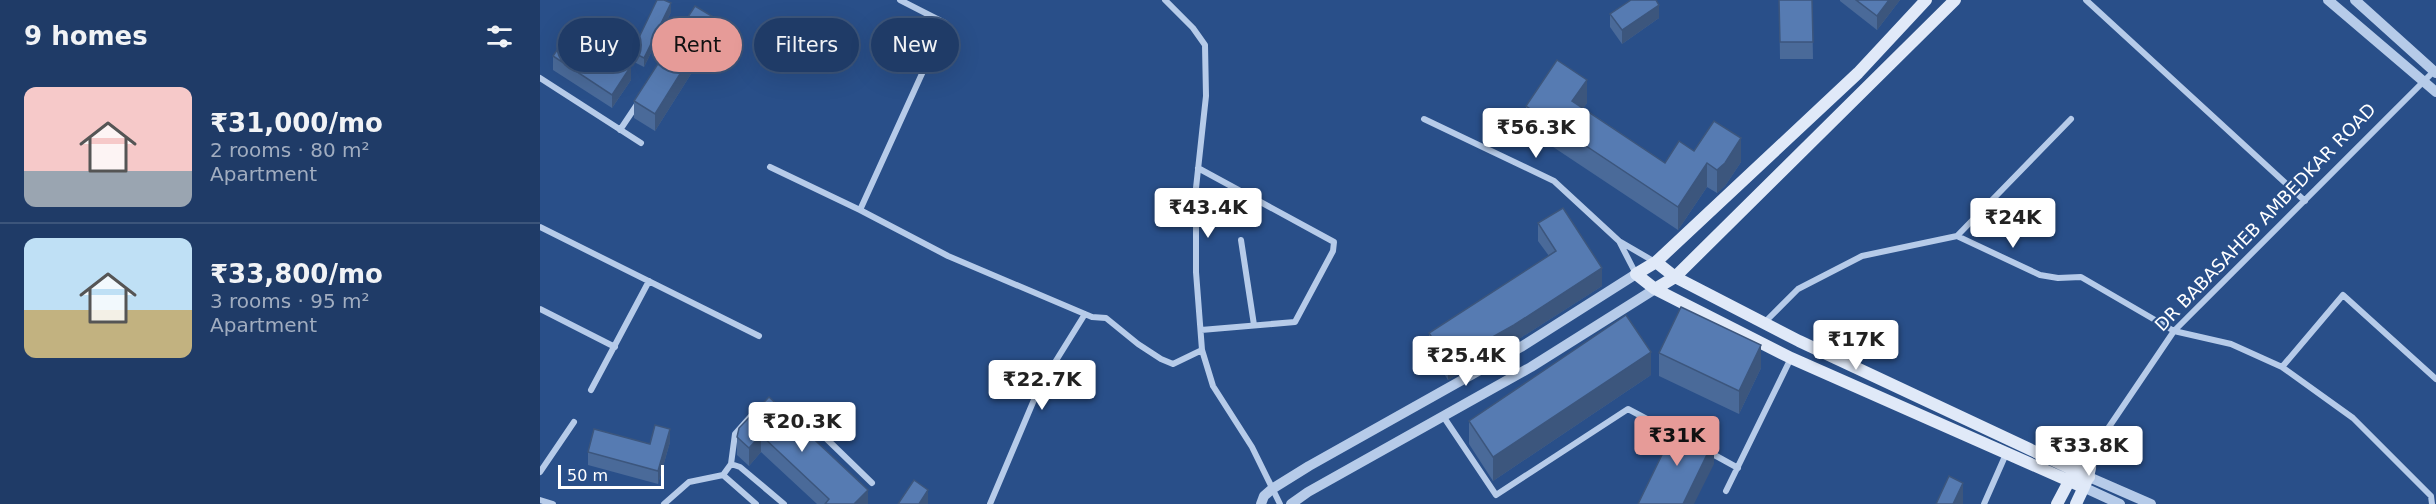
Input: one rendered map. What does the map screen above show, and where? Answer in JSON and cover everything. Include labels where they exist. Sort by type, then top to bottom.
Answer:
[{"type":"main road","points":[[1926,0],[1858,73],[1656,262],[1636,274],[1655,289],[1791,358],[2068,482],[2086,482]]},
{"type":"main road","points":[[1655,289],[1675,277],[1955,0]]},
{"type":"main road","points":[[1656,262],[1675,277],[1799,341],[2075,470],[2086,482]]},
{"type":"main road","points":[[1714,320],[1725,302]]},
{"type":"main road","points":[[2076,504],[2092,465],[2090,455]]},
{"type":"main road","name":"DR BABASAHEB AMBEDKAR ROAD","points":[[2057,504],[2075,470],[2090,455]]},
{"type":"street","points":[[860,210],[945,22],[900,0]]},
{"type":"street","points":[[1165,0],[1193,28],[1205,45],[1206,96],[1196,188],[1196,272],[1202,350],[1213,386],[1252,447],[1280,504]]},
{"type":"street","points":[[2086,0],[2305,201]]},
{"type":"street","points":[[2328,0],[2436,93]]},
{"type":"street","points":[[2355,0],[2435,72]]},
{"type":"street","name":"DR BABASAHEB AMBEDKAR ROAD","points":[[2090,455],[2174,331],[2423,80],[2435,72]]},
{"type":"street","points":[[540,78],[641,143]]},
{"type":"street","points":[[620,130],[642,97]]},
{"type":"street","points":[[1765,322],[1798,289],[1862,256],[1957,236],[2071,118]]},
{"type":"street","points":[[1424,119],[1554,181],[1619,241],[1656,262]]},
{"type":"street","points":[[770,167],[948,256],[1085,314],[1106,318],[1161,359],[1173,364],[1202,350]]},
{"type":"street","points":[[1198,168],[1334,242],[1334,251],[1295,322],[1200,330]]},
{"type":"street","points":[[540,227],[759,336]]},
{"type":"street","points":[[1957,236],[2040,274],[2058,278],[2081,278],[2174,331],[2231,344],[2282,367],[2353,418],[2431,496],[2432,504]]},
{"type":"street","points":[[1241,240],[1254,325]]},
{"type":"street","points":[[1261,504],[1264,496],[1272,489],[1387,421],[1521,347],[1636,274],[1619,241]]},
{"type":"street","points":[[591,390],[649,281]]},
{"type":"street","points":[[1291,504],[1308,492],[1531,367],[1655,289]]},
{"type":"street","points":[[2282,367],[2343,296],[2436,379]]},
{"type":"street","points":[[540,309],[615,347]]},
{"type":"street","points":[[990,504],[1039,388],[1085,314]]},
{"type":"street","points":[[1726,491],[1791,358]]},
{"type":"street","points":[[664,504],[689,482],[723,475],[731,464],[735,434],[762,408],[786,408],[801,414],[873,483]]},
{"type":"street","points":[[1443,416],[1496,495],[1628,409],[1689,441]]},
{"type":"street","points":[[540,472],[574,422]]},
{"type":"street","points":[[1699,447],[1738,468]]},
{"type":"street","points":[[1984,504],[2006,454]]},
{"type":"street","points":[[731,464],[740,467],[784,504]]},
{"type":"street","points":[[723,475],[756,504]]},
{"type":"street","points":[[2086,482],[2120,504]]},
{"type":"street","points":[[2086,482],[2151,504]]},
{"type":"street","points":[[540,501],[553,504]]},
{"type":"building","points":[[657,0],[671,3],[664,18],[652,18],[652,42],[644,58],[640,56],[640,35]]},
{"type":"building","points":[[1631,0],[1656,0],[1659,5],[1622,30],[1610,14]]},
{"type":"building","points":[[1779,0],[1812,0],[1813,42],[1780,42]]},
{"type":"building","points":[[1856,0],[1889,0],[1877,16]]},
{"type":"building","points":[[695,6],[715,18],[687,18]]},
{"type":"building","points":[[558,49],[558,59],[553,56]]},
{"type":"building","points":[[1557,60],[1587,80],[1572,101],[1665,163],[1679,141],[1694,151],[1714,121],[1741,138],[1725,163],[1717,170],[1707,163],[1678,207],[1526,106]]},
{"type":"building","points":[[577,72],[627,72],[612,95]]},
{"type":"building","points":[[653,72],[681,72],[655,114],[634,101]]},
{"type":"building","points":[[1563,208],[1602,268],[1514,325],[1448,362],[1429,333],[1556,251],[1538,223]]},
{"type":"building","points":[[1681,307],[1761,345],[1739,391],[1659,353]]},
{"type":"building","points":[[1626,315],[1651,352],[1493,457],[1469,421]]},
{"type":"building","points":[[769,397],[868,490],[854,504],[825,504],[829,499],[761,435],[749,448],[737,437],[739,428]]},
{"type":"building","points":[[1678,422],[1714,440],[1683,504],[1638,504]]},
{"type":"building","points":[[655,425],[670,429],[658,471],[588,452],[594,429],[650,444]]},
{"type":"building","points":[[1949,476],[1963,483],[1953,504],[1936,504]]},
{"type":"building","points":[[914,480],[928,490],[919,504],[898,504]]}]
